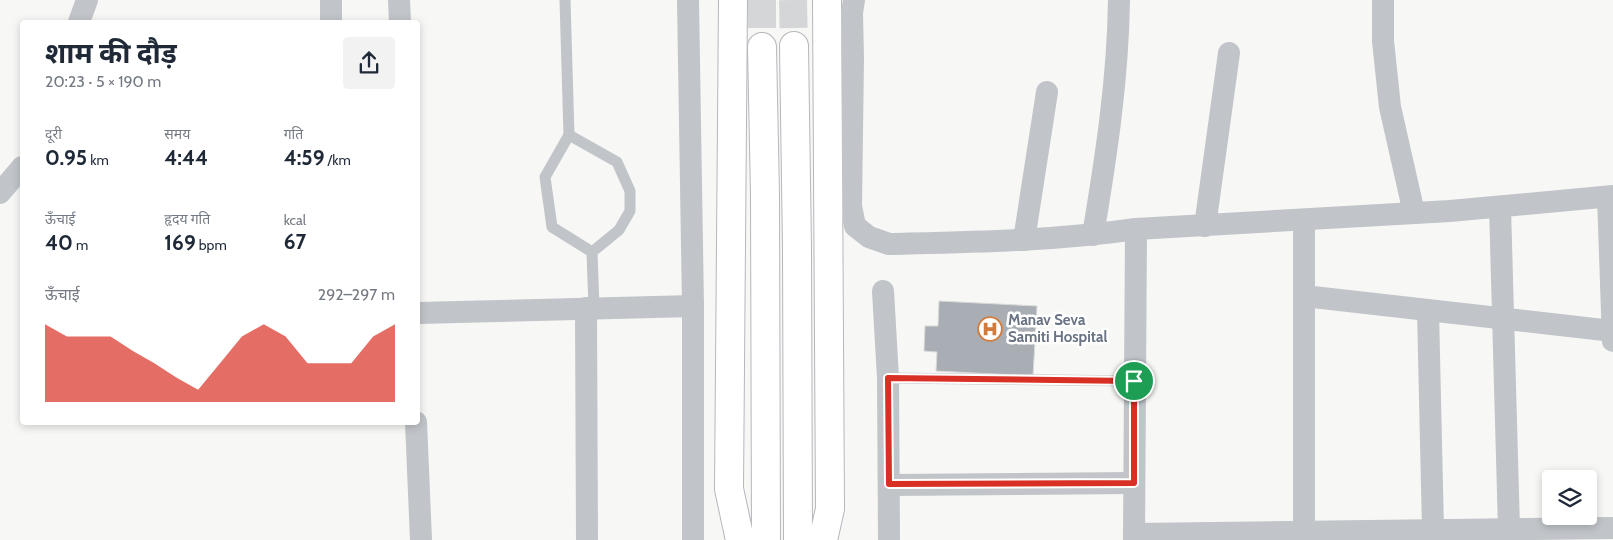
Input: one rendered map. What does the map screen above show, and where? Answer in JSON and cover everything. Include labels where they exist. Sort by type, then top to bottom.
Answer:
[{"type":"street","points":[[80,20],[87,0]]},
{"type":"street","points":[[331,0],[331,20]]},
{"type":"street","points":[[399,0],[400,20]]},
{"type":"street","points":[[688,0],[693,540]]},
{"type":"street","points":[[733,0],[729,489],[740,540]]},
{"type":"street","points":[[823,540],[830,509],[827,0]]},
{"type":"street","points":[[854,0],[852,13],[851,206],[855,226],[869,237],[889,244],[1024,240],[1136,230],[1500,207],[1610,197],[1613,341]]},
{"type":"street","points":[[1093,235],[1110,130],[1119,28],[1119,0]]},
{"type":"street","points":[[1383,0],[1383,41],[1390,107],[1414,213]]},
{"type":"street","points":[[794,46],[798,249],[798,540]]},
{"type":"street","points":[[762,47],[765,177],[766,540]]},
{"type":"street","points":[[1206,226],[1229,53]]},
{"type":"street","points":[[1024,240],[1047,92]]},
{"type":"street","points":[[0,193],[20,172]]},
{"type":"street","points":[[1500,207],[1509,529]]},
{"type":"street","points":[[1304,220],[1304,532]]},
{"type":"street","points":[[1136,230],[1134,537],[1304,532],[1613,528]]},
{"type":"street","points":[[883,291],[888,378],[889,540]]},
{"type":"street","points":[[1304,296],[1613,331]]},
{"type":"street","points":[[420,313],[692,306]]},
{"type":"street","points":[[587,540],[590,308]]},
{"type":"street","points":[[1428,311],[1433,530]]},
{"type":"street","points":[[416,425],[420,540]]},
{"type":"street","points":[[889,484],[1134,483]]},
{"type":"lane","points":[[564,0],[569,135],[545,177],[552,227],[592,252]]},
{"type":"lane","points":[[569,135],[617,162],[630,191],[630,212],[619,230],[592,252],[590,308]]},
{"type":"lane","points":[[888,378],[1134,381]]},
{"type":"building","points":[[939,301],[1037,306],[1033,376],[936,371],[937,352],[924,351],[925,326],[938,326]]},
{"type":"tunnel","points":[[762,0],[762,47]]},
{"type":"tunnel","points":[[793,0],[794,46]]},
{"type":"place","name":"Manav Seva Samiti Hospital","points":[[990,329]]},
{"type":"route","points":[[888,378],[1134,381],[1134,483],[889,484],[888,378]]}]
